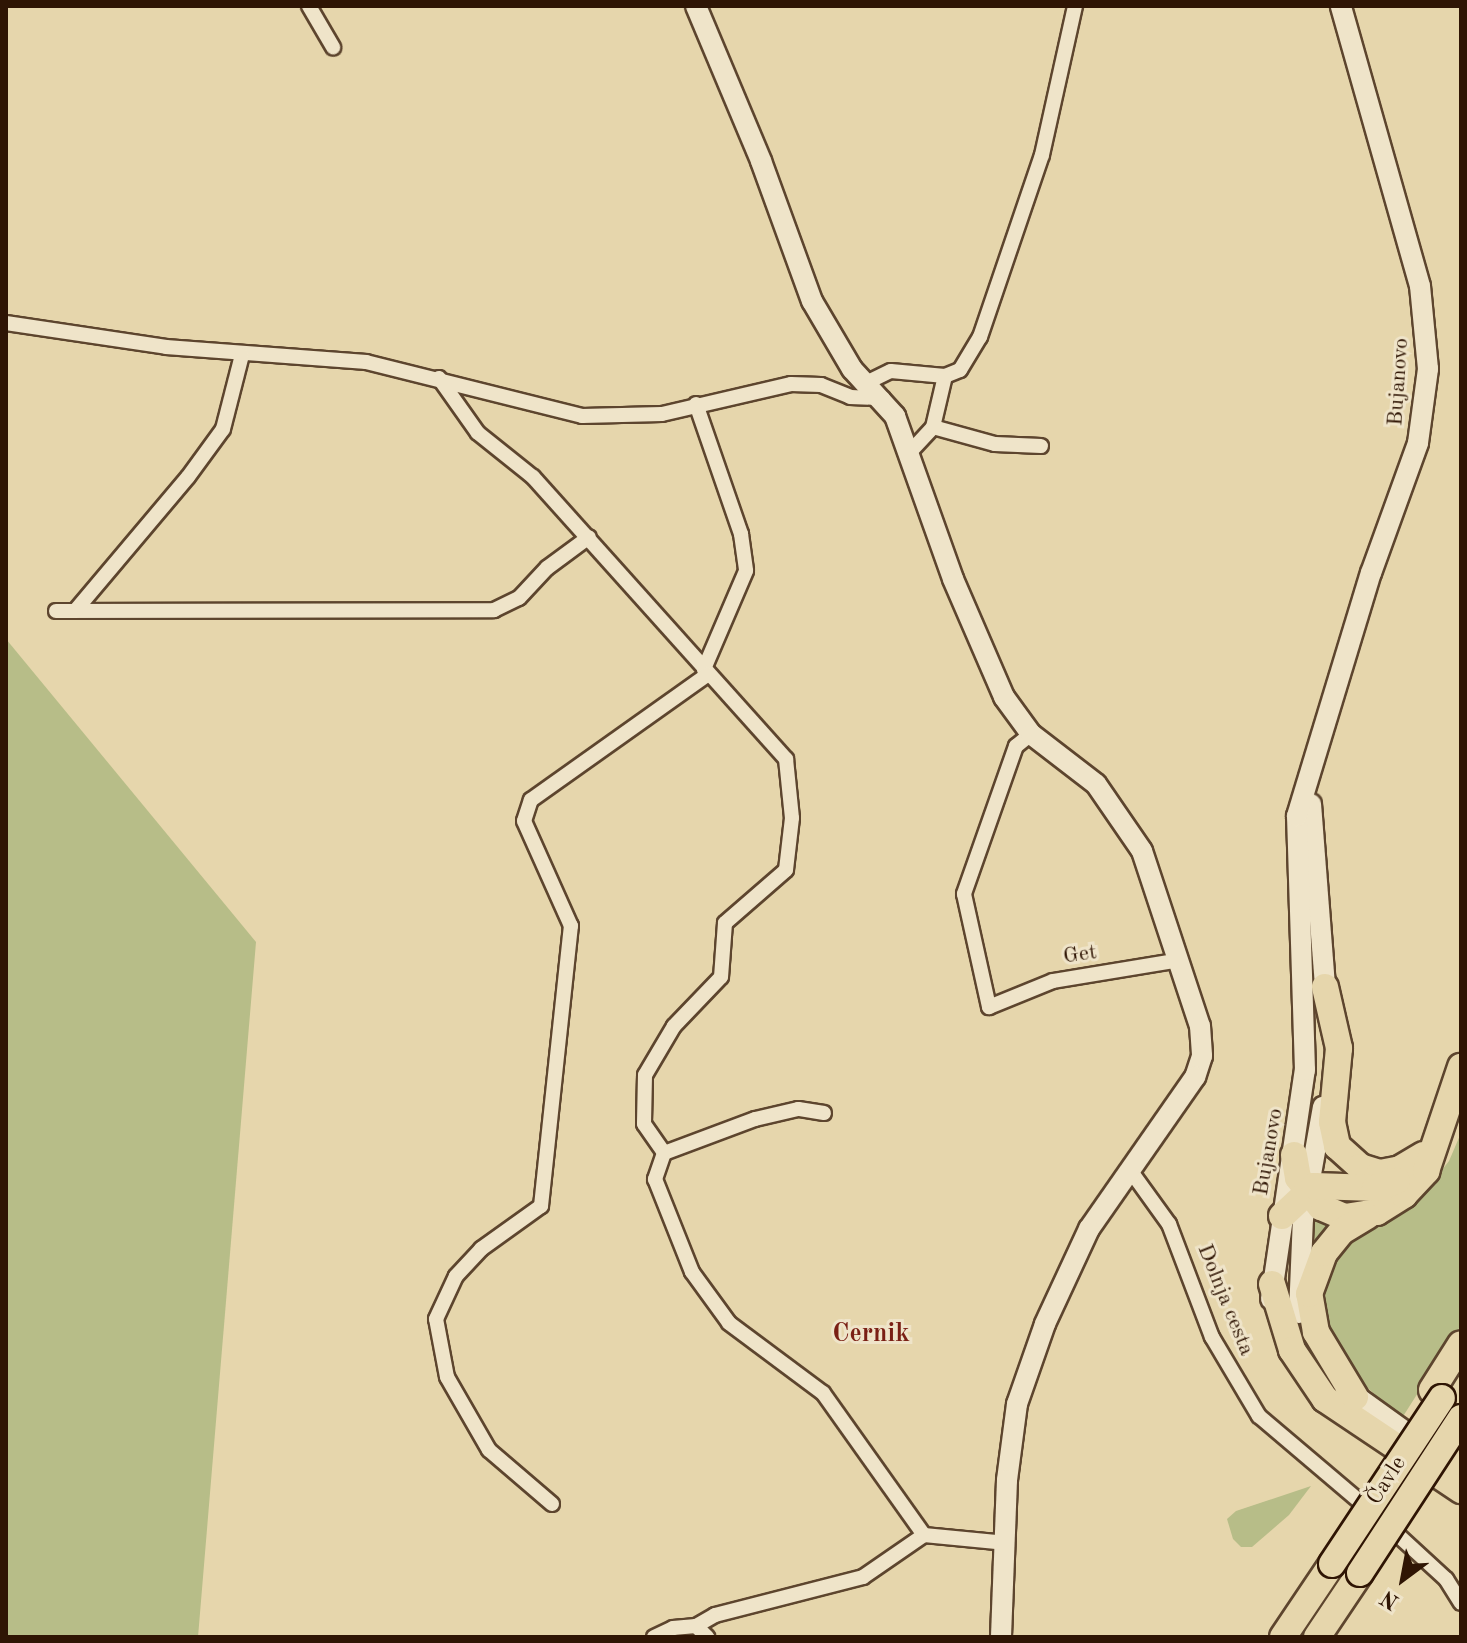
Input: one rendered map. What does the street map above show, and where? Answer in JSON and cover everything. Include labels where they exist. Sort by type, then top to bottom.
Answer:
[{"type":"highway","points":[[1325,987],[1339,1048],[1332,1122],[1337,1146],[1360,1167],[1380,1173],[1400,1169],[1423,1155]]},
{"type":"highway","points":[[1355,1397],[1316,1332],[1309,1294],[1324,1253],[1342,1231],[1420,1179],[1448,1111],[1461,1067]]},
{"type":"highway","points":[[1282,1216],[1317,1185],[1383,1187],[1410,1173],[1448,1111]]},
{"type":"highway","points":[[1294,1155],[1307,1191],[1332,1213],[1369,1215]]},
{"type":"highway","points":[[1272,1284],[1292,1350],[1325,1399],[1461,1490]]},
{"type":"highway","points":[[1437,1394],[1461,1344]]},
{"type":"highway","points":[[1437,1394],[1461,1368]]},
{"type":"highway","name":"Čavle","points":[[1283,1637],[1437,1394]]},
{"type":"highway","name":"Čavle","points":[[1364,1575],[1461,1418]]},
{"type":"highway","points":[[1317,1637],[1457,1458]]},
{"type":"main road","points":[[696,6],[761,161],[812,301],[840,352],[883,398],[910,452],[953,579],[995,679],[1031,734],[1096,784],[1142,851],[1200,1026],[1202,1056],[1183,1100],[1089,1229],[1028,1368],[1010,1442],[1001,1637]]},
{"type":"main road","name":"Bujanovo","points":[[1341,6],[1420,286],[1428,369],[1418,443],[1371,573],[1297,816],[1305,1070],[1272,1284],[1278,1342],[1301,1384],[1354,1432],[1461,1501]]},
{"type":"main road","name":"Bujanovo","points":[[1315,756],[1311,855],[1325,987],[1326,1080],[1307,1191],[1299,1311],[1324,1369],[1355,1397],[1457,1458]]},
{"type":"street","points":[[309,6],[333,47]]},
{"type":"street","points":[[868,382],[891,371],[945,376],[960,370],[980,337],[1015,245],[1021,207],[1042,155],[1075,6]]},
{"type":"street","points":[[6,323],[242,355],[336,357],[439,378],[582,416],[637,416],[791,384],[821,385],[850,397],[883,398]]},
{"type":"street","points":[[75,611],[223,429],[242,355]]},
{"type":"street","points":[[910,452],[933,427],[945,376]]},
{"type":"street","points":[[439,378],[478,433],[533,477],[786,759],[792,818],[786,870],[725,923],[721,977],[674,1026],[645,1075],[644,1124],[664,1153]]},
{"type":"street","points":[[552,1504],[489,1450],[447,1377],[436,1319],[456,1276],[481,1249],[541,1206],[571,926],[524,821],[531,800],[706,671],[746,571],[741,534],[696,404]]},
{"type":"street","points":[[933,427],[995,444],[1041,446]]},
{"type":"street","points":[[56,611],[494,610],[519,598],[547,568],[589,537]]},
{"type":"street","name":"Get","points":[[1031,734],[1016,746],[964,894],[989,1007],[1053,981],[1180,960]]},
{"type":"street","points":[[664,1153],[755,1119],[798,1109],[824,1113]]},
{"type":"street","points":[[664,1153],[655,1179],[692,1272],[729,1323],[823,1393],[924,1535]]},
{"type":"street","name":"Dolnja cesta","points":[[1130,1170],[1169,1224],[1212,1337],[1259,1416],[1414,1547],[1461,1603]]},
{"type":"street","points":[[654,1637],[673,1628],[702,1632],[715,1615],[863,1577],[924,1535],[1007,1543]]},
{"type":"green space","points":[[6,639],[256,942],[198,1637],[6,1637]]},
{"type":"green space","points":[[1461,1133],[1461,1325],[1402,1418],[1355,1377],[1337,1351],[1320,1306],[1325,1270],[1343,1247],[1412,1208],[1449,1161]]},
{"type":"green space","points":[[1314,1220],[1337,1225],[1308,1262],[1310,1241]]},
{"type":"green space","points":[[1311,1486],[1289,1515],[1252,1547],[1241,1547],[1233,1539],[1227,1519],[1236,1511]]},
{"type":"district","name":"Cernik","points":[[871,1335]]}]
